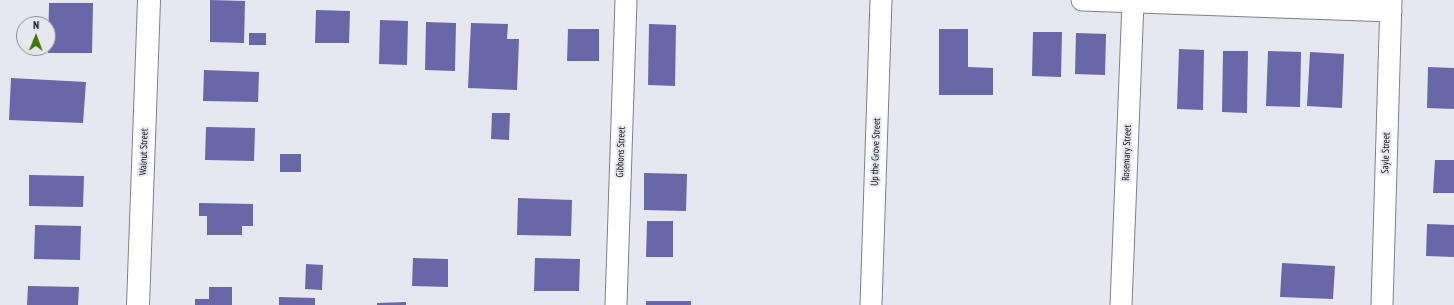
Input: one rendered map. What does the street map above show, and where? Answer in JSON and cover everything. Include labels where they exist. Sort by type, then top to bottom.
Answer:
[{"type":"street","name":"Walnut Street","points":[[138,305],[150,0]]},
{"type":"street","name":"Gibbons Street","points":[[616,305],[626,0]]},
{"type":"street","name":"Up the Grove Street","points":[[871,305],[881,0]]},
{"type":"street","points":[[1082,0],[1391,5]]},
{"type":"street","name":"Rosemary Street","points":[[1121,305],[1133,2]]},
{"type":"street","name":"Sayle Street","points":[[1382,305],[1391,5]]},
{"type":"building","points":[[210,0],[245,1],[244,43],[210,42]]},
{"type":"building","points":[[49,3],[93,3],[92,53],[56,53],[56,16],[49,16]]},
{"type":"building","points":[[316,10],[350,11],[349,43],[315,43]]},
{"type":"building","points":[[380,20],[408,21],[407,65],[379,64]]},
{"type":"building","points":[[426,22],[456,23],[455,71],[425,70]]},
{"type":"building","points":[[471,23],[508,24],[507,39],[519,39],[517,90],[468,88]]},
{"type":"building","points":[[649,24],[676,25],[675,86],[648,85]]},
{"type":"building","points":[[568,29],[599,29],[599,61],[567,61]]},
{"type":"building","points":[[939,29],[968,29],[968,67],[993,68],[993,95],[939,95]]},
{"type":"building","points":[[1033,32],[1062,32],[1061,77],[1032,76]]},
{"type":"building","points":[[249,33],[266,33],[266,45],[249,45]]},
{"type":"building","points":[[1076,33],[1106,34],[1105,75],[1075,74]]},
{"type":"building","points":[[1179,49],[1204,50],[1203,110],[1177,109]]},
{"type":"building","points":[[1223,51],[1248,51],[1247,113],[1222,112]]},
{"type":"building","points":[[1268,51],[1301,52],[1300,107],[1266,106]]},
{"type":"building","points":[[1310,52],[1344,54],[1342,108],[1307,106]]},
{"type":"building","points":[[1428,67],[1454,68],[1454,109],[1427,108]]},
{"type":"building","points":[[204,70],[259,72],[258,102],[203,101]]},
{"type":"building","points":[[11,78],[86,82],[83,123],[9,120]]},
{"type":"building","points":[[492,113],[510,113],[509,140],[491,139]]},
{"type":"building","points":[[206,127],[255,128],[254,161],[205,160]]},
{"type":"building","points":[[280,154],[301,154],[301,172],[280,172]]},
{"type":"building","points":[[1435,160],[1454,160],[1454,193],[1433,193]]},
{"type":"building","points":[[644,173],[687,174],[686,211],[644,210]]},
{"type":"building","points":[[29,175],[84,176],[83,207],[29,206]]},
{"type":"building","points":[[518,198],[572,200],[571,236],[517,235]]},
{"type":"building","points":[[199,203],[253,204],[253,226],[242,226],[242,235],[207,235],[207,216],[199,216]]},
{"type":"building","points":[[647,221],[673,221],[673,257],[646,257]]},
{"type":"building","points":[[1427,224],[1454,225],[1454,257],[1426,256]]},
{"type":"building","points":[[35,225],[81,226],[80,260],[34,259]]},
{"type":"building","points":[[413,258],[448,259],[448,287],[412,286]]},
{"type":"building","points":[[535,258],[580,259],[579,291],[534,291]]},
{"type":"building","points":[[1282,263],[1335,266],[1333,299],[1280,297]]},
{"type":"building","points":[[306,264],[323,265],[322,290],[305,289]]},
{"type":"building","points":[[28,286],[79,287],[78,305],[27,305]]},
{"type":"building","points":[[209,287],[232,287],[232,305],[195,305],[195,299],[209,299]]},
{"type":"building","points":[[279,297],[315,298],[315,305],[279,305]]},
{"type":"building","points":[[646,301],[691,301],[691,305],[646,305]]},
{"type":"building","points":[[406,302],[406,305],[377,305],[377,303]]}]
